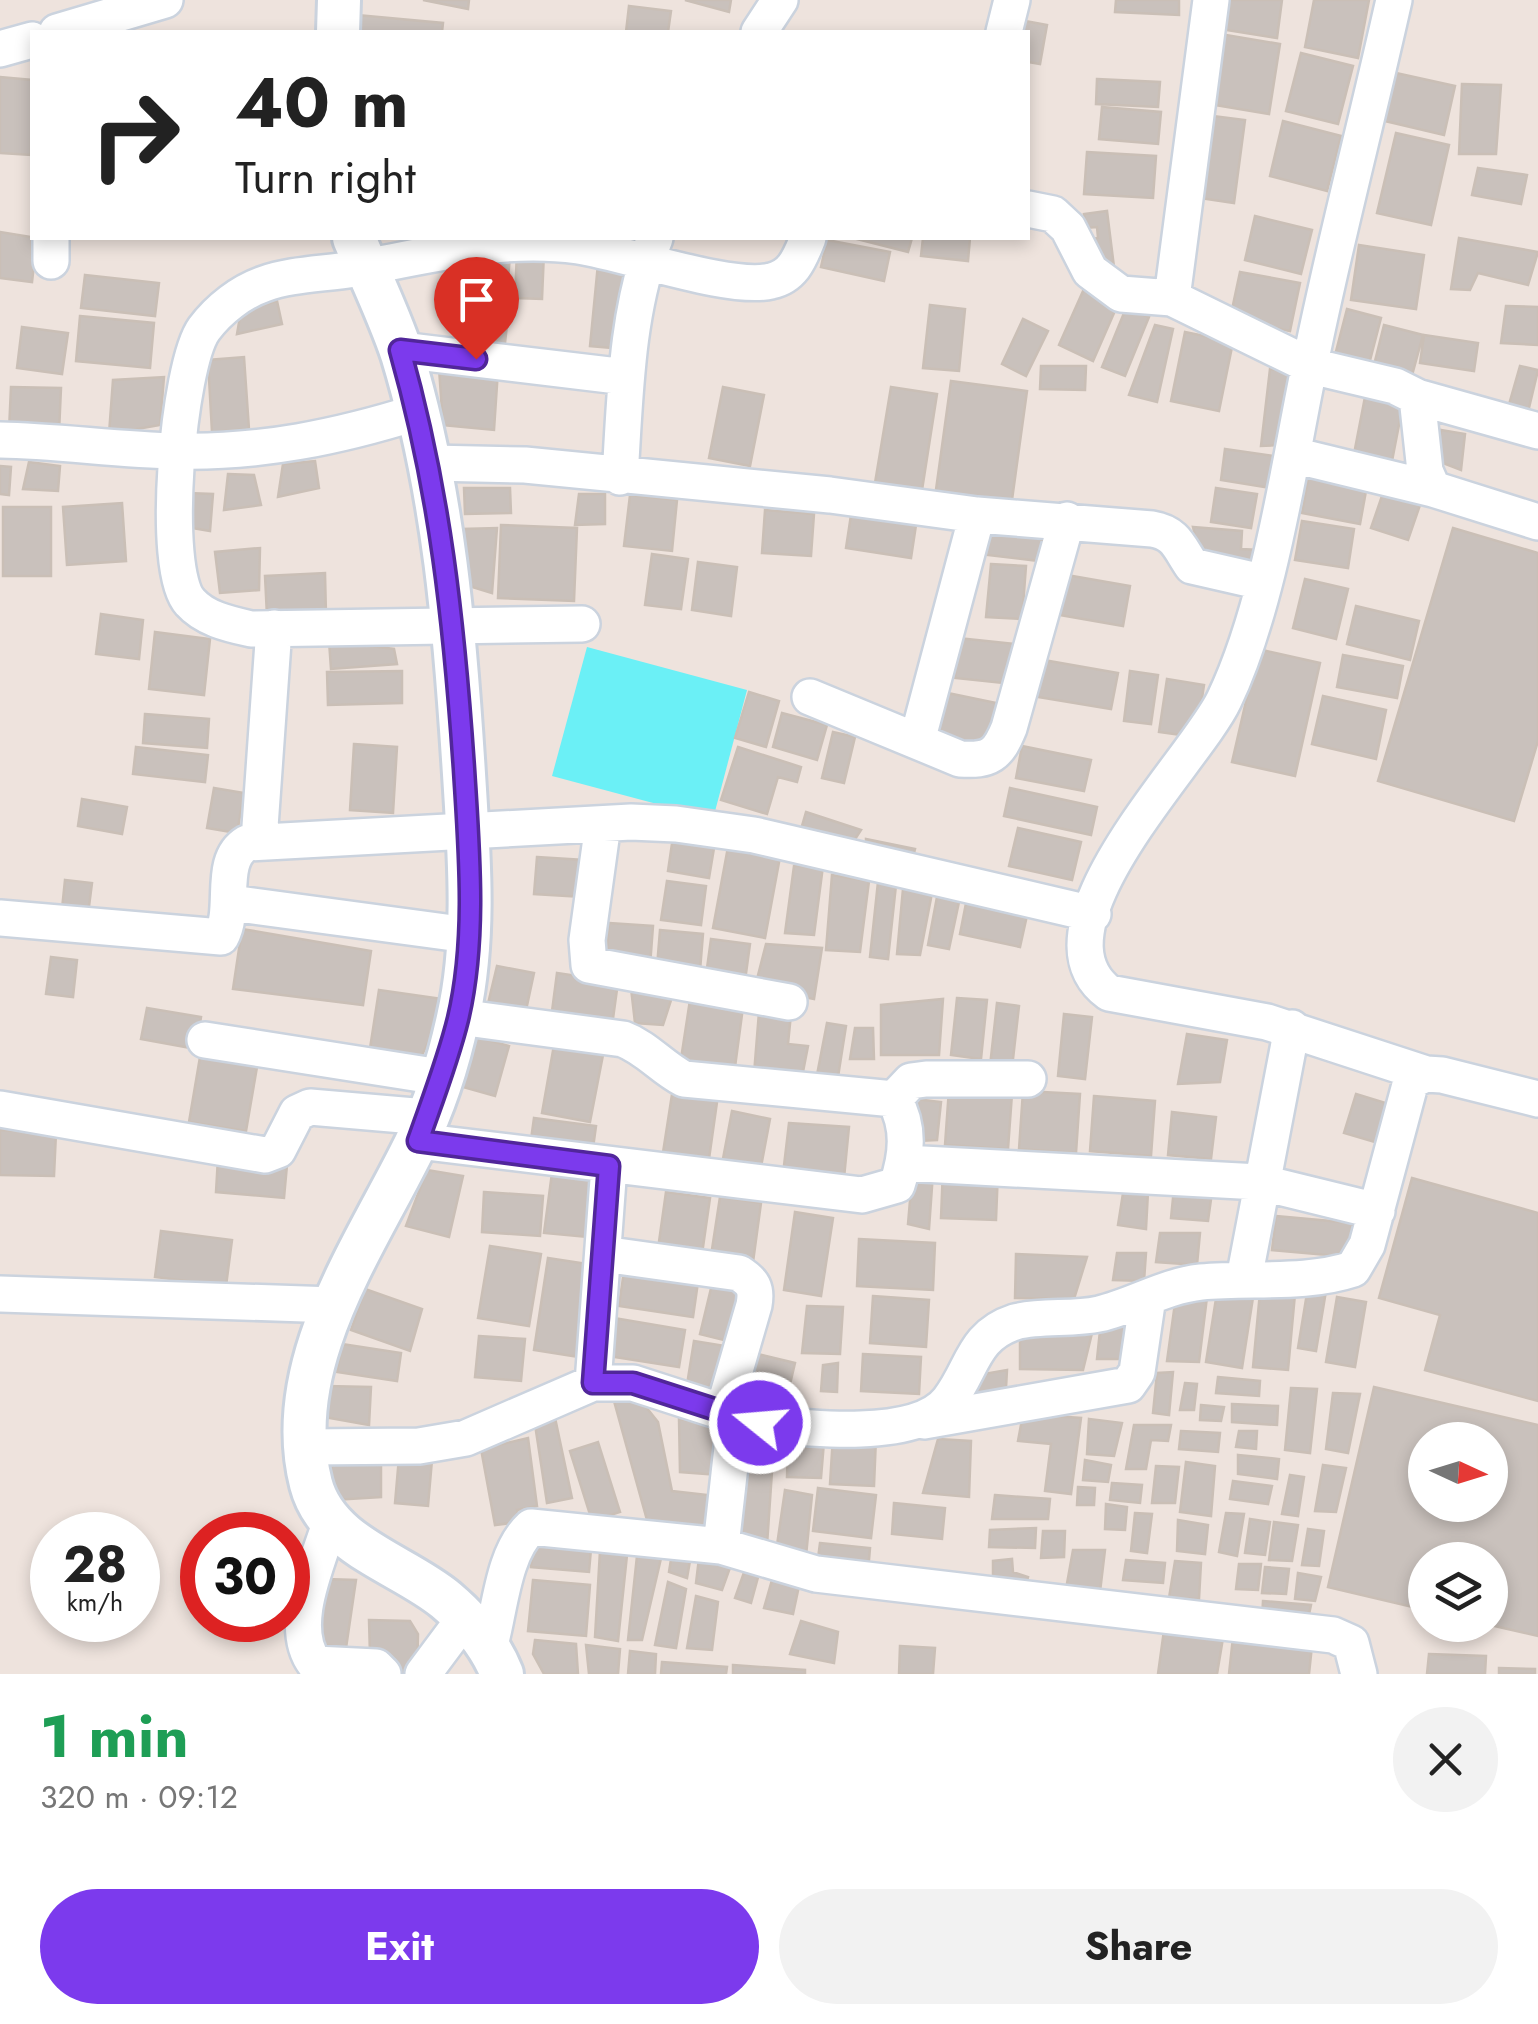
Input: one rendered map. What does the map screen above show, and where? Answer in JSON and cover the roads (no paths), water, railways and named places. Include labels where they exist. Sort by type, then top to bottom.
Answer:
[{"type":"street","points":[[64,30],[164,0]]},
{"type":"street","points":[[338,30],[339,0]]},
{"type":"street","points":[[759,30],[780,0]]},
{"type":"street","points":[[1004,30],[1012,0]]},
{"type":"street","points":[[1172,298],[1212,0]]},
{"type":"street","points":[[1394,0],[1262,582],[1225,698],[1208,730],[1109,864],[1093,914],[1088,960],[1093,982],[1109,993],[1292,1028],[1426,1074],[1538,1099]]},
{"type":"street","points":[[0,49],[30,41]]},
{"type":"street","points":[[1030,209],[1053,214],[1068,228],[1090,271],[1121,294],[1172,298],[1311,366],[1394,386],[1417,397],[1538,432]]},
{"type":"street","points":[[582,624],[274,628],[220,622],[189,602],[178,580],[177,451],[181,403],[203,331],[229,303],[265,284],[360,252],[498,242],[650,249],[731,280],[770,282],[791,272],[807,240]]},
{"type":"street","points":[[620,477],[626,377],[650,249]]},
{"type":"street","points":[[360,252],[400,350],[431,463],[455,624],[468,830],[468,935],[459,1017],[422,1129],[334,1304],[309,1385],[306,1447],[312,1488],[331,1520],[351,1540],[444,1599],[486,1646]]},
{"type":"street","points":[[400,350],[626,377]]},
{"type":"street","points":[[1417,397],[1424,471],[1433,489]]},
{"type":"street","points":[[0,440],[177,451],[296,444],[341,436],[418,412]]},
{"type":"street","points":[[1293,455],[1433,489],[1538,522]]},
{"type":"street","points":[[431,463],[526,465],[830,495],[977,515],[1167,531],[1192,566],[1262,582]]},
{"type":"street","points":[[917,741],[977,515]]},
{"type":"street","points":[[810,697],[960,759],[986,760],[1000,750],[1067,520]]},
{"type":"street","points":[[259,841],[274,628]]},
{"type":"street","points":[[0,918],[202,939],[221,937],[229,922],[230,866],[236,849],[259,841],[603,824],[722,828],[1093,914]]},
{"type":"street","points":[[603,824],[586,940],[590,964],[789,1002]]},
{"type":"street","points":[[230,903],[468,935]]},
{"type":"street","points":[[459,1017],[623,1038],[643,1046],[666,1070],[684,1079],[894,1099]]},
{"type":"street","points":[[1244,1278],[1259,1182],[1292,1028]]},
{"type":"street","points":[[205,1040],[440,1077]]},
{"type":"street","points":[[924,1421],[948,1401],[975,1348],[995,1330],[1019,1321],[1098,1314],[1195,1283],[1244,1278],[1325,1278],[1352,1269],[1367,1245],[1411,1081],[1426,1074]]},
{"type":"street","points":[[894,1099],[911,1081],[1028,1080]]},
{"type":"street","points":[[0,1109],[265,1156],[278,1150],[297,1113],[310,1107],[609,1166],[862,1195],[880,1193],[897,1185],[904,1163],[905,1118],[894,1099]]},
{"type":"street","points":[[904,1163],[1259,1182],[1377,1211]]},
{"type":"street","points":[[593,1383],[609,1166]]},
{"type":"street","points":[[602,1254],[739,1273],[751,1281],[756,1291],[729,1416],[721,1546]]},
{"type":"street","points":[[1,1290],[334,1304]]},
{"type":"street","points":[[306,1447],[419,1446],[466,1438],[593,1383],[633,1383],[729,1416],[868,1427],[924,1421],[1128,1385],[1138,1372],[1148,1297]]},
{"type":"street","points":[[331,1520],[305,1613],[306,1651],[316,1664],[376,1667],[383,1674]]},
{"type":"street","points":[[423,1674],[486,1646],[520,1537],[532,1527],[721,1546],[816,1574],[1333,1635],[1351,1643],[1359,1674]]},
{"type":"water","points":[[587,647],[747,690],[713,819],[552,776]]}]
